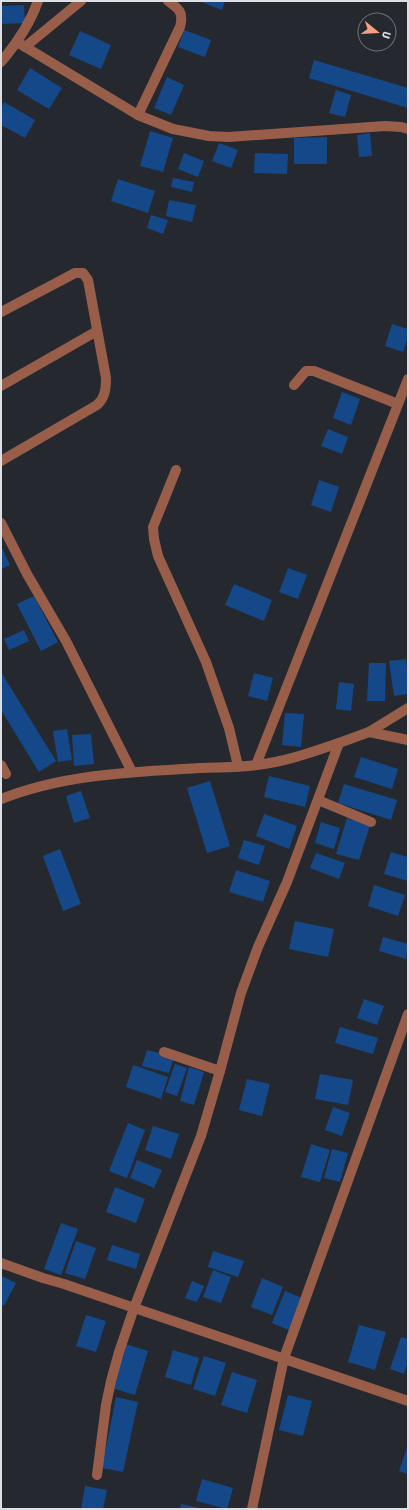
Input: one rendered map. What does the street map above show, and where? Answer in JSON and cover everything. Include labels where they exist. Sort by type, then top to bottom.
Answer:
[{"type":"street","points":[[22,45],[38,1]]},
{"type":"street","points":[[1,62],[81,1]]},
{"type":"street","points":[[138,115],[182,20],[178,8],[168,1]]},
{"type":"street","points":[[22,45],[138,115],[173,129],[222,137],[244,137],[260,134],[385,126],[401,126],[408,129]]},
{"type":"street","points":[[1,312],[79,272],[83,273],[88,280],[106,378],[106,388],[102,401],[1,461]]},
{"type":"street","points":[[1,386],[97,331]]},
{"type":"street","points":[[294,385],[304,373],[310,370],[398,404]]},
{"type":"street","points":[[256,766],[408,379]]},
{"type":"street","points":[[176,470],[153,527],[154,539],[158,556],[206,662],[229,728],[238,766]]},
{"type":"street","points":[[1,523],[27,574],[66,641],[132,772]]},
{"type":"street","points":[[1,799],[22,791],[71,780],[132,772],[256,766],[292,758],[368,732],[408,708]]},
{"type":"street","points":[[368,732],[408,740]]},
{"type":"street","points":[[97,1475],[110,1380],[134,1308],[201,1136],[241,992],[258,947],[287,882],[339,743]]},
{"type":"street","points":[[318,800],[371,822]]},
{"type":"street","points":[[252,1509],[284,1358],[408,1014]]},
{"type":"street","points":[[164,1052],[220,1071]]},
{"type":"street","points":[[1,1262],[408,1400]]},
{"type":"building","points":[[199,1],[225,1],[222,10]]},
{"type":"building","points":[[24,5],[25,23],[1,24],[1,6]]},
{"type":"building","points":[[184,30],[211,40],[205,57],[178,47]]},
{"type":"building","points":[[80,31],[111,45],[101,69],[69,55]]},
{"type":"building","points":[[314,60],[408,88],[408,108],[309,78]]},
{"type":"building","points":[[30,68],[62,88],[49,109],[17,90]]},
{"type":"building","points":[[167,77],[184,85],[171,115],[154,108]]},
{"type":"building","points":[[336,90],[351,95],[345,117],[329,113]]},
{"type":"building","points":[[4,102],[35,120],[25,138],[1,125],[1,108]]},
{"type":"building","points":[[150,131],[173,138],[163,172],[140,166]]},
{"type":"building","points":[[370,133],[372,156],[359,157],[357,135]]},
{"type":"building","points":[[327,137],[327,164],[294,164],[294,138]]},
{"type":"building","points":[[219,143],[238,150],[231,168],[212,161]]},
{"type":"building","points":[[184,153],[204,161],[198,177],[178,169]]},
{"type":"building","points":[[255,153],[288,154],[287,174],[254,173]]},
{"type":"building","points":[[173,178],[194,182],[192,192],[171,187]]},
{"type":"building","points":[[118,179],[155,191],[148,213],[111,201]]},
{"type":"building","points":[[169,200],[196,205],[192,222],[166,216]]},
{"type":"building","points":[[151,215],[168,220],[163,234],[147,228]]},
{"type":"building","points":[[392,324],[408,329],[408,337],[403,352],[385,346]]},
{"type":"building","points":[[342,392],[360,399],[351,425],[333,418]]},
{"type":"building","points":[[328,429],[348,437],[342,454],[321,446]]},
{"type":"building","points":[[319,480],[339,487],[331,512],[311,505]]},
{"type":"building","points":[[2,548],[10,565],[1,569],[1,549]]},
{"type":"building","points":[[288,568],[307,575],[298,599],[279,592]]},
{"type":"building","points":[[234,584],[272,600],[264,621],[225,605]]},
{"type":"building","points":[[34,596],[58,642],[41,651],[17,604]]},
{"type":"building","points":[[24,630],[29,641],[9,650],[4,639]]},
{"type":"building","points":[[406,659],[408,694],[394,696],[389,661]]},
{"type":"building","points":[[369,663],[386,663],[385,701],[367,701]]},
{"type":"building","points":[[1,672],[56,761],[39,772],[1,710]]},
{"type":"building","points":[[254,673],[273,678],[267,701],[248,696]]},
{"type":"building","points":[[339,682],[354,684],[351,711],[336,709]]},
{"type":"building","points":[[285,713],[304,714],[301,747],[282,745]]},
{"type":"building","points":[[67,729],[72,760],[58,762],[53,731]]},
{"type":"building","points":[[91,734],[94,764],[74,766],[72,735]]},
{"type":"building","points":[[361,757],[398,769],[392,789],[354,777]]},
{"type":"building","points":[[269,776],[310,786],[305,807],[264,797]]},
{"type":"building","points":[[210,781],[230,846],[207,853],[187,788]]},
{"type":"building","points":[[344,784],[397,800],[391,820],[338,803]]},
{"type":"building","points":[[81,791],[90,818],[74,823],[66,796]]},
{"type":"building","points":[[264,814],[297,826],[289,849],[256,836]]},
{"type":"building","points":[[347,818],[370,825],[359,860],[336,854]]},
{"type":"building","points":[[321,822],[340,828],[334,849],[315,843]]},
{"type":"building","points":[[244,840],[265,846],[259,865],[238,858]]},
{"type":"building","points":[[60,849],[81,904],[63,911],[43,856]]},
{"type":"building","points":[[391,852],[408,857],[408,881],[384,874]]},
{"type":"building","points":[[316,853],[345,863],[339,879],[310,868]]},
{"type":"building","points":[[236,870],[270,881],[263,902],[229,892]]},
{"type":"building","points":[[374,885],[405,895],[398,916],[368,906]]},
{"type":"building","points":[[295,921],[334,929],[328,957],[289,949]]},
{"type":"building","points":[[383,937],[408,944],[406,959],[379,951]]},
{"type":"building","points":[[364,999],[384,1006],[377,1025],[357,1018]]},
{"type":"building","points":[[340,1027],[378,1038],[373,1054],[335,1043]]},
{"type":"building","points":[[147,1050],[174,1057],[169,1073],[142,1066]]},
{"type":"building","points":[[175,1064],[187,1068],[177,1096],[165,1092]]},
{"type":"building","points":[[133,1065],[168,1077],[161,1099],[126,1087]]},
{"type":"building","points":[[189,1067],[204,1072],[194,1105],[180,1101]]},
{"type":"building","points":[[320,1074],[353,1080],[348,1105],[315,1099]]},
{"type":"building","points":[[247,1079],[270,1084],[262,1116],[239,1110]]},
{"type":"building","points":[[333,1107],[350,1113],[342,1136],[325,1130]]},
{"type":"building","points":[[128,1123],[145,1130],[127,1178],[109,1171]]},
{"type":"building","points":[[153,1126],[179,1134],[171,1159],[145,1150]]},
{"type":"building","points":[[311,1144],[330,1150],[320,1182],[301,1177]]},
{"type":"building","points":[[332,1149],[348,1153],[340,1182],[324,1178]]},
{"type":"building","points":[[137,1160],[162,1170],[154,1188],[130,1178]]},
{"type":"building","points":[[115,1187],[145,1199],[136,1223],[106,1212]]},
{"type":"building","points":[[61,1223],[78,1229],[61,1275],[44,1269]]},
{"type":"building","points":[[76,1241],[96,1248],[85,1279],[65,1273]]},
{"type":"building","points":[[112,1245],[140,1254],[136,1269],[107,1260]]},
{"type":"building","points":[[213,1251],[244,1261],[238,1277],[208,1267]]},
{"type":"building","points":[[213,1270],[231,1277],[221,1303],[203,1297]]},
{"type":"building","points":[[1,1276],[16,1283],[4,1306],[1,1304]]},
{"type":"building","points":[[262,1278],[283,1287],[272,1315],[251,1307]]},
{"type":"building","points":[[192,1281],[204,1286],[197,1302],[185,1298]]},
{"type":"building","points":[[285,1291],[302,1298],[289,1330],[272,1323]]},
{"type":"building","points":[[86,1315],[106,1321],[96,1352],[76,1346]]},
{"type":"building","points":[[359,1325],[386,1332],[375,1370],[348,1362]]},
{"type":"building","points":[[401,1337],[408,1339],[408,1362],[404,1374],[390,1369]]},
{"type":"building","points":[[125,1344],[148,1351],[135,1395],[112,1388]]},
{"type":"building","points":[[173,1350],[199,1358],[191,1385],[165,1377]]},
{"type":"building","points":[[204,1356],[226,1363],[215,1396],[193,1389]]},
{"type":"building","points":[[232,1372],[257,1380],[247,1413],[221,1405]]},
{"type":"building","points":[[288,1395],[312,1401],[303,1436],[279,1430]]},
{"type":"building","points":[[116,1397],[138,1402],[123,1472],[102,1468]]},
{"type":"building","points":[[408,1445],[408,1474],[399,1471]]},
{"type":"building","points":[[202,1479],[233,1488],[227,1509],[196,1501]]},
{"type":"building","points":[[85,1486],[107,1490],[103,1509],[81,1509]]},
{"type":"building","points":[[181,1504],[200,1508],[200,1509],[180,1509]]}]
